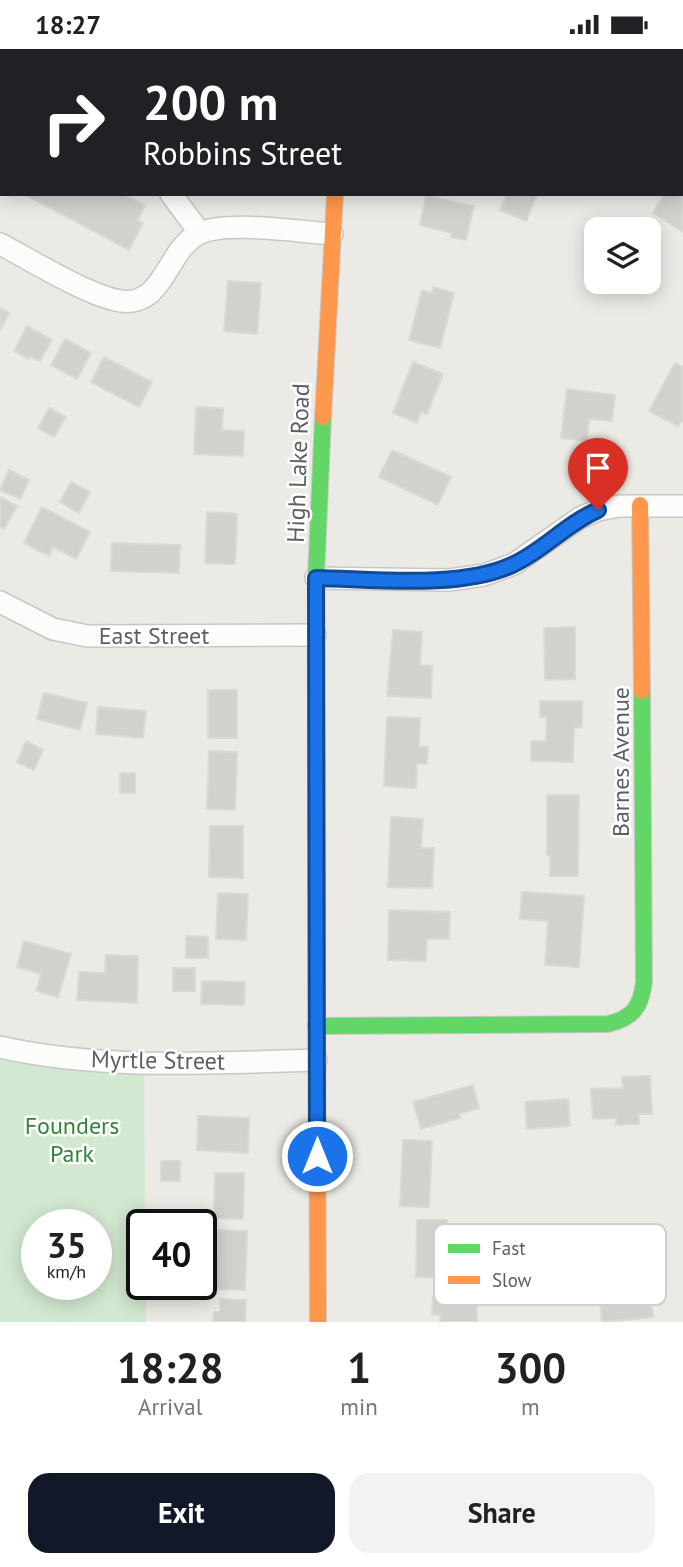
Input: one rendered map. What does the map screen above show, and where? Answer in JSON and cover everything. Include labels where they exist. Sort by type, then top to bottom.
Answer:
[{"type":"street","points":[[172,196],[200,233]]},
{"type":"street","name":"High Lake Road","points":[[318,1322],[315,635],[335,196]]},
{"type":"street","points":[[2,245],[96,294],[123,302],[139,300],[151,292],[185,244],[200,233],[224,228],[246,228],[332,235]]},
{"type":"street","points":[[316,578],[449,580],[484,575],[514,564],[580,518],[598,510],[640,505],[683,506]]},
{"type":"street","name":"Barnes Avenue","points":[[316,1026],[608,1024],[631,1016],[642,1000],[640,505]]},
{"type":"street","name":"East Street","points":[[0,602],[53,629],[87,636],[315,635]]},
{"type":"street","name":"Myrtle Street","points":[[0,1047],[60,1058],[118,1062],[316,1060]]},
{"type":"green space","name":"Founders Park","points":[[0,1039],[55,1050],[144,1053],[145,1209],[126,1209],[126,1300],[146,1300],[146,1322],[0,1322]]},
{"type":"building","points":[[28,196],[127,196],[145,205],[138,220],[143,223],[129,250]]},
{"type":"building","points":[[426,196],[474,206],[466,240],[451,237],[452,233],[420,225]]},
{"type":"building","points":[[506,196],[537,196],[526,221],[500,210]]},
{"type":"building","points":[[663,196],[683,196],[683,232],[653,213]]},
{"type":"building","points":[[228,281],[261,283],[257,334],[224,331]]},
{"type":"building","points":[[433,287],[454,293],[440,348],[409,340],[422,290],[432,293]]},
{"type":"building","points":[[0,308],[9,313],[0,330]]},
{"type":"building","points":[[27,326],[52,340],[40,361],[14,351]]},
{"type":"building","points":[[65,339],[91,353],[77,379],[51,365]]},
{"type":"building","points":[[104,357],[152,382],[139,407],[91,382]]},
{"type":"building","points":[[413,362],[443,374],[427,414],[421,412],[417,423],[393,413]]},
{"type":"building","points":[[675,363],[683,367],[683,420],[678,426],[649,411]]},
{"type":"building","points":[[567,389],[615,395],[612,421],[589,419],[587,441],[561,438]]},
{"type":"building","points":[[196,407],[223,408],[222,430],[244,431],[243,456],[194,454]]},
{"type":"building","points":[[49,408],[66,417],[54,437],[38,428]]},
{"type":"building","points":[[392,450],[451,477],[438,505],[379,477]]},
{"type":"building","points":[[9,470],[29,480],[20,499],[0,490]]},
{"type":"building","points":[[71,482],[90,492],[79,513],[60,502]]},
{"type":"building","points":[[0,497],[17,506],[4,529],[0,527]]},
{"type":"building","points":[[42,507],[90,532],[76,559],[53,547],[49,556],[24,543]]},
{"type":"building","points":[[207,512],[237,514],[235,564],[205,563]]},
{"type":"building","points":[[112,543],[180,545],[179,573],[111,571]]},
{"type":"building","points":[[575,627],[575,679],[545,680],[544,628]]},
{"type":"building","points":[[393,630],[422,632],[420,665],[432,666],[431,698],[387,696]]},
{"type":"building","points":[[208,690],[237,690],[237,738],[208,738]]},
{"type":"building","points":[[44,693],[87,703],[80,730],[37,719]]},
{"type":"building","points":[[540,701],[582,701],[582,727],[574,728],[573,762],[531,761],[531,741],[546,741],[547,717],[540,717]]},
{"type":"building","points":[[98,707],[146,711],[143,738],[96,734]]},
{"type":"building","points":[[387,717],[420,718],[419,747],[428,747],[427,764],[417,764],[416,788],[384,786]]},
{"type":"building","points":[[26,741],[43,750],[34,770],[17,762]]},
{"type":"building","points":[[209,751],[237,752],[235,810],[207,809]]},
{"type":"building","points":[[120,773],[135,773],[135,793],[120,793]]},
{"type":"building","points":[[547,795],[579,795],[578,876],[550,876],[550,855],[547,855]]},
{"type":"building","points":[[391,817],[423,819],[421,848],[434,848],[432,888],[388,887]]},
{"type":"building","points":[[210,826],[243,826],[243,878],[209,877]]},
{"type":"building","points":[[522,892],[584,896],[579,967],[545,965],[548,921],[520,919]]},
{"type":"building","points":[[218,893],[248,894],[246,940],[216,939]]},
{"type":"building","points":[[389,910],[450,912],[449,939],[427,939],[426,961],[388,960]]},
{"type":"building","points":[[186,936],[208,937],[208,958],[186,958]]},
{"type":"building","points":[[24,941],[71,954],[58,997],[36,991],[41,974],[17,967]]},
{"type":"building","points":[[106,955],[138,956],[137,1003],[77,1000],[79,972],[105,973]]},
{"type":"building","points":[[173,968],[195,968],[195,991],[173,991]]},
{"type":"building","points":[[202,981],[245,982],[244,1005],[201,1004]]},
{"type":"building","points":[[650,1076],[652,1114],[638,1114],[639,1124],[616,1125],[616,1118],[593,1119],[591,1089],[623,1088],[622,1077]]},
{"type":"building","points":[[473,1085],[479,1108],[459,1114],[460,1118],[421,1129],[413,1102]]},
{"type":"building","points":[[568,1099],[570,1126],[527,1129],[525,1102]]},
{"type":"building","points":[[198,1116],[249,1118],[248,1153],[197,1150]]},
{"type":"building","points":[[403,1140],[432,1141],[429,1207],[400,1206]]},
{"type":"building","points":[[161,1161],[180,1161],[180,1181],[161,1181]]},
{"type":"building","points":[[215,1173],[244,1173],[243,1219],[217,1218],[217,1209],[214,1209]]},
{"type":"building","points":[[417,1220],[447,1220],[447,1224],[434,1224],[434,1278],[416,1277]]},
{"type":"building","points":[[217,1230],[247,1231],[245,1290],[217,1289]]},
{"type":"building","points":[[433,1297],[434,1305],[477,1305],[477,1322],[440,1322],[441,1315],[432,1314]]},
{"type":"building","points":[[220,1299],[246,1300],[245,1322],[213,1322],[214,1312],[220,1312]]},
{"type":"building","points":[[600,1305],[652,1305],[653,1317],[602,1322]]},
{"type":"traffic: fast","points":[[317,1028],[316,578],[323,417]]},
{"type":"traffic: fast","points":[[316,1026],[608,1024],[630,1015],[641,998],[644,982],[642,691]]},
{"type":"traffic: slow","points":[[323,417],[335,196]]},
{"type":"traffic: slow","points":[[640,505],[642,691]]},
{"type":"traffic: slow","points":[[317,1028],[318,1322]]},
{"type":"route","points":[[317,1156],[316,578],[449,580],[484,575],[514,564],[580,518],[598,510]]}]
